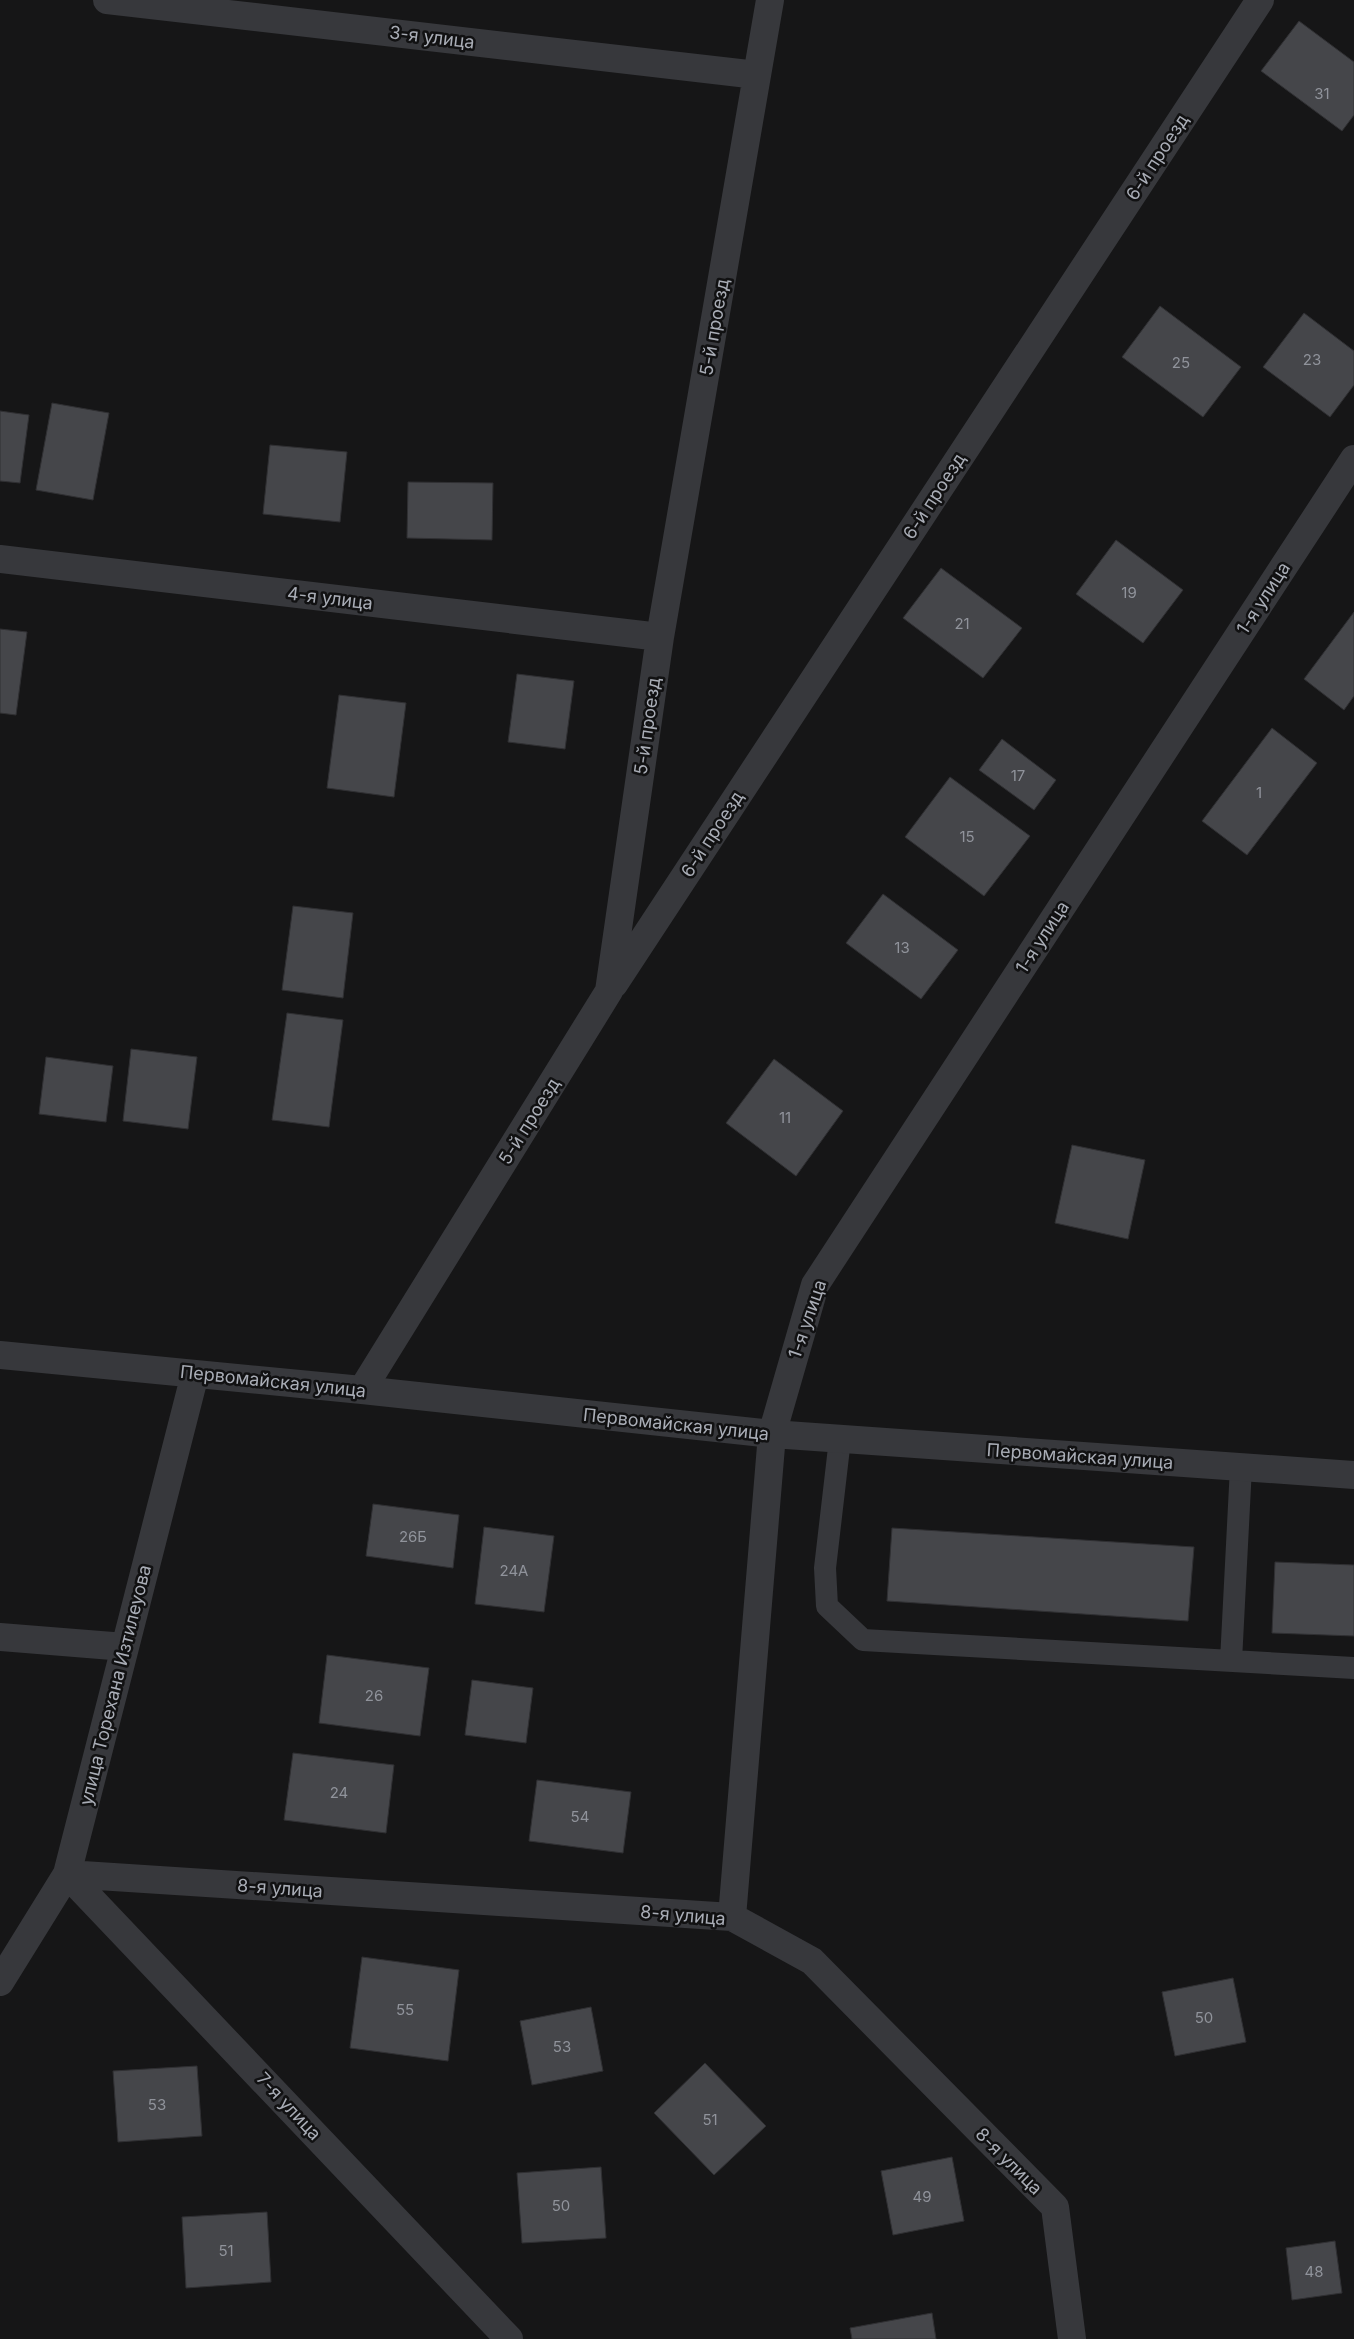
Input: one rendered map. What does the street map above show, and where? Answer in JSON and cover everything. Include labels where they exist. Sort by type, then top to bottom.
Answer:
[{"type":"street","name":"3-я улица","points":[[107,0],[757,75]]},
{"type":"street","name":"5-й проезд","points":[[362,1390],[609,991],[660,637],[770,0]]},
{"type":"street","name":"6-й проезд","points":[[609,991],[1260,0]]},
{"type":"street","name":"1-я улица","points":[[732,1917],[772,1434],[815,1285],[1354,459]]},
{"type":"street","name":"4-я улица","points":[[0,559],[660,637]]},
{"type":"street","name":"Первомайская улица","points":[[0,1355],[362,1390],[772,1434],[1354,1474]]},
{"type":"street","name":"улица Торехана Изтилеуова","points":[[0,1982],[67,1874],[196,1374]]},
{"type":"street","points":[[0,1637],[125,1647]]},
{"type":"street","name":"8-я улица","points":[[67,1874],[732,1917],[812,1961],[1055,2207],[1072,2339]]},
{"type":"street","name":"7-я улица","points":[[67,1874],[509,2339]]},
{"type":"lane","points":[[840,1439],[825,1568],[827,1606],[863,1640],[1354,1668]]},
{"type":"lane","points":[[1231,1661],[1241,1467]]},
{"type":"building","points":[[1299,21],[1354,62],[1354,115],[1342,131],[1261,71]]},
{"type":"building","points":[[1160,306],[1241,367],[1203,417],[1122,357]]},
{"type":"building","points":[[1304,313],[1354,351],[1354,385],[1330,417],[1263,367]]},
{"type":"building","points":[[52,403],[109,413],[93,500],[36,490]]},
{"type":"building","points":[[0,411],[29,415],[20,483],[0,481]]},
{"type":"building","points":[[270,445],[347,452],[340,522],[263,514]]},
{"type":"building","points":[[408,482],[493,483],[492,540],[407,538]]},
{"type":"building","points":[[1116,540],[1183,590],[1143,643],[1076,594]]},
{"type":"building","points":[[941,568],[1022,628],[983,678],[903,618]]},
{"type":"building","points":[[1354,612],[1354,696],[1344,710],[1304,679]]},
{"type":"building","points":[[0,629],[27,632],[16,715],[0,713]]},
{"type":"building","points":[[517,674],[574,681],[565,749],[508,742]]},
{"type":"building","points":[[339,695],[406,703],[394,797],[327,788]]},
{"type":"building","points":[[1272,728],[1317,763],[1247,855],[1202,821]]},
{"type":"building","points":[[1002,739],[1056,780],[1034,810],[979,770]]},
{"type":"building","points":[[950,777],[1030,836],[984,896],[905,837]]},
{"type":"building","points":[[883,894],[958,950],[921,999],[846,943]]},
{"type":"building","points":[[293,906],[353,913],[343,998],[282,990]]},
{"type":"building","points":[[287,1013],[343,1020],[329,1127],[272,1120]]},
{"type":"building","points":[[131,1049],[197,1057],[188,1129],[123,1121]]},
{"type":"building","points":[[46,1057],[113,1066],[106,1122],[39,1114]]},
{"type":"building","points":[[774,1059],[843,1111],[796,1176],[726,1123]]},
{"type":"building","points":[[1072,1145],[1145,1160],[1128,1239],[1055,1223]]},
{"type":"building","points":[[373,1504],[459,1515],[453,1568],[366,1556]]},
{"type":"building","points":[[484,1527],[554,1536],[544,1612],[475,1604]]},
{"type":"building","points":[[892,1528],[1194,1547],[1188,1621],[887,1601]]},
{"type":"building","points":[[1275,1562],[1354,1565],[1354,1636],[1272,1633]]},
{"type":"building","points":[[327,1655],[429,1668],[420,1736],[319,1723]]},
{"type":"building","points":[[472,1680],[533,1688],[526,1743],[465,1735]]},
{"type":"building","points":[[293,1753],[394,1765],[386,1833],[284,1820]]},
{"type":"building","points":[[537,1780],[631,1792],[623,1853],[529,1841]]},
{"type":"building","points":[[362,1957],[459,1970],[448,2061],[350,2048]]},
{"type":"building","points":[[1233,1978],[1246,2042],[1175,2056],[1162,1992]]},
{"type":"building","points":[[591,2007],[603,2071],[532,2085],[520,2021]]},
{"type":"building","points":[[705,2063],[766,2126],[714,2175],[654,2113]]},
{"type":"building","points":[[197,2066],[202,2136],[118,2142],[113,2071]]},
{"type":"building","points":[[952,2157],[964,2221],[893,2235],[881,2171]]},
{"type":"building","points":[[601,2167],[606,2238],[522,2243],[517,2173]]},
{"type":"building","points":[[267,2212],[271,2282],[186,2288],[182,2217]]},
{"type":"building","points":[[1335,2241],[1342,2293],[1292,2300],[1286,2248]]},
{"type":"building","points":[[932,2313],[936,2339],[852,2339],[850,2328]]}]
